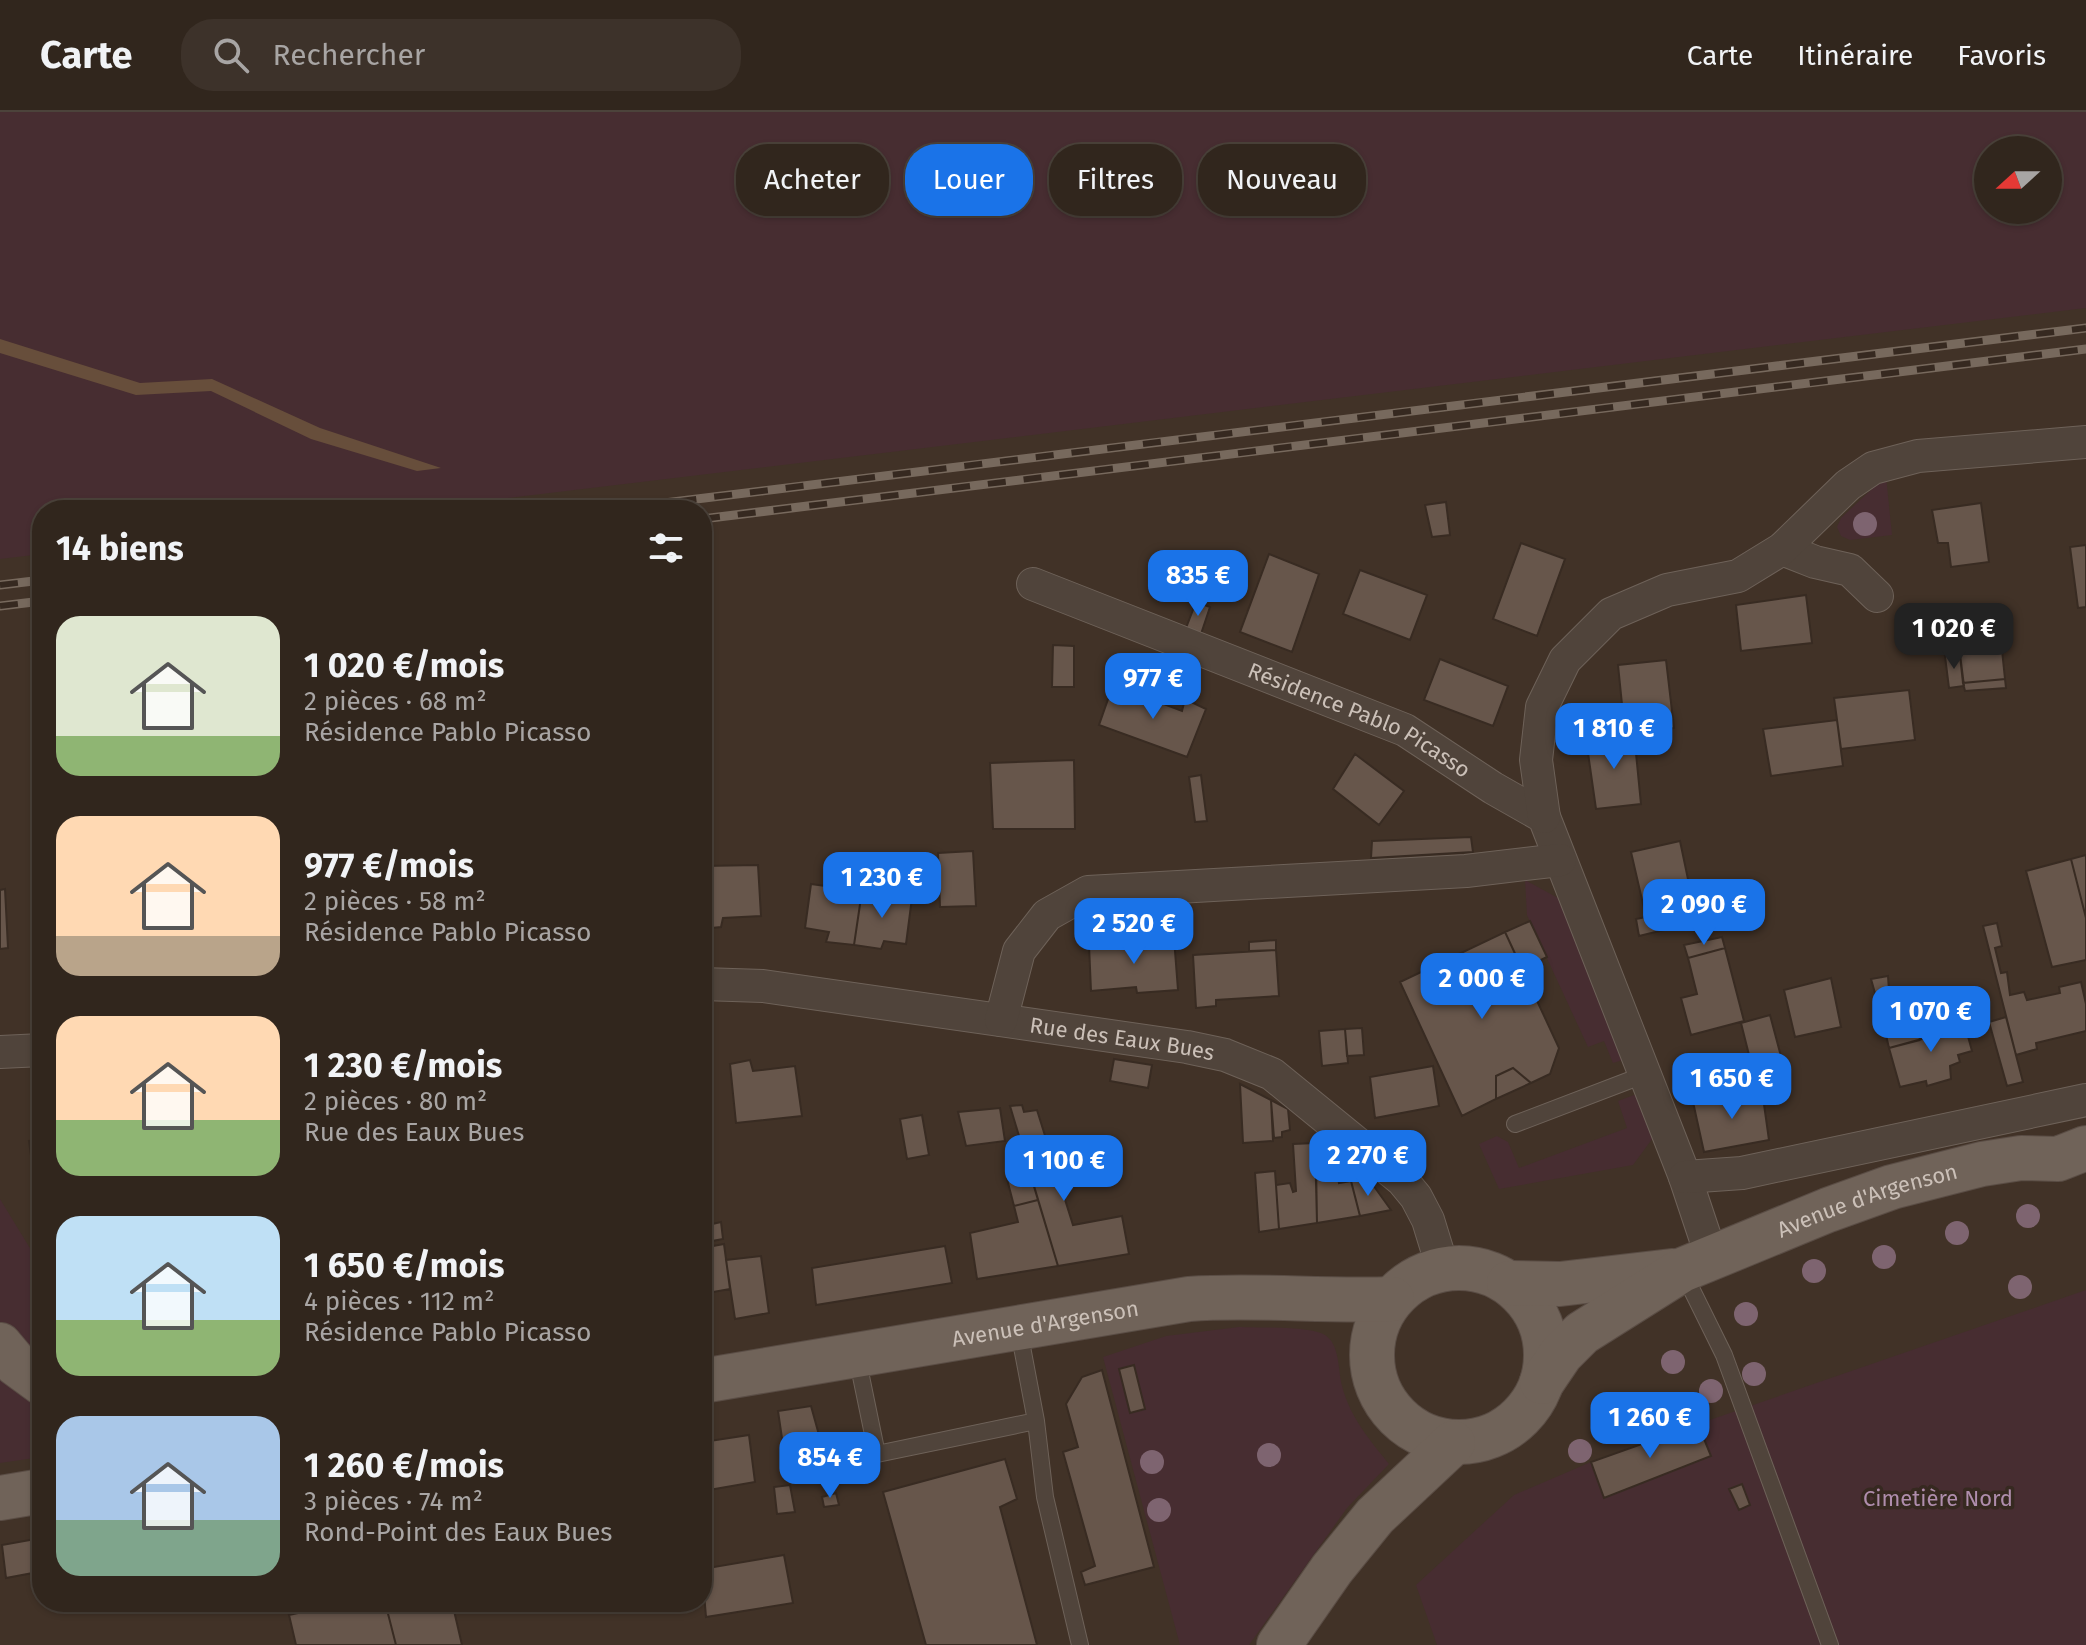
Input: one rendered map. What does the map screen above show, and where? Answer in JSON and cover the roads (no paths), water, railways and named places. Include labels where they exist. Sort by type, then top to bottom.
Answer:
[{"type":"main road","name":"Avenue d'Argenson","points":[[1542,1382],[1561,1354],[1582,1333],[1697,1264],[1828,1210],[1904,1184],[1982,1164],[2021,1158],[2077,1162]]},
{"type":"main road","name":"Avenue d'Argenson","points":[[1509,1283],[1560,1284],[1697,1264]]},
{"type":"main road","points":[[1443,1269],[1477,1270],[1509,1283],[1525,1298],[1537,1317],[1544,1338],[1546,1360],[1542,1382],[1534,1400],[1508,1428],[1472,1442],[1453,1443],[1430,1438],[1409,1427],[1391,1410],[1378,1390],[1372,1367],[1372,1342],[1379,1320],[1392,1299],[1415,1280],[1443,1269]]},
{"type":"main road","name":"Avenue d'Argenson","points":[[712,1379],[1189,1299],[1235,1295],[1333,1301],[1392,1299]]},
{"type":"main road","points":[[0,1345],[16,1364],[32,1376]]},
{"type":"main road","points":[[1279,1645],[1332,1569],[1375,1516],[1453,1443]]},
{"type":"main road","points":[[0,1498],[32,1493]]},
{"type":"street","points":[[1697,1264],[1685,1177],[1544,817],[1536,760],[1542,707],[1565,660],[1611,614],[1667,590],[1738,576],[1782,549],[1848,485],[1873,468],[1918,456],[2086,442]]},
{"type":"street","points":[[1782,549],[1815,562],[1850,570],[1877,596]]},
{"type":"street","name":"Résidence Pablo Picasso","points":[[1033,584],[1405,730],[1493,788],[1544,817]]},
{"type":"street","points":[[1001,1020],[1019,951],[1047,915],[1088,892],[1466,871],[1560,860]]},
{"type":"street","name":"Rue des Eaux Bues","points":[[712,984],[763,986],[1225,1055],[1272,1074],[1410,1188],[1428,1220],[1443,1269]]},
{"type":"street","points":[[0,1052],[32,1050]]},
{"type":"street","points":[[1685,1177],[1742,1173],[2086,1100]]},
{"type":"lane","points":[[1515,1124],[1646,1074]]},
{"type":"lane","points":[[1697,1264],[1724,1355],[1830,1645]]},
{"type":"lane","points":[[1018,1328],[1036,1421],[1045,1497],[1080,1645]]},
{"type":"lane","points":[[857,1355],[877,1454],[1036,1421]]},
{"type":"railway","points":[[688,500],[2086,328]]},
{"type":"railway","points":[[712,518],[2086,349]]},
{"type":"railway","points":[[0,585],[32,581]]},
{"type":"railway","points":[[0,606],[32,602]]},
{"type":"park label","name":"Cimetière Nord","points":[[1938,1498]]}]
